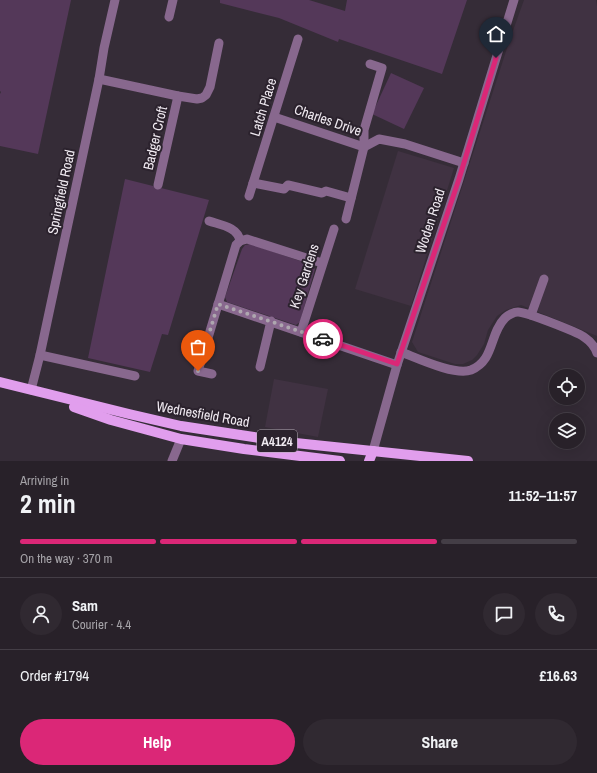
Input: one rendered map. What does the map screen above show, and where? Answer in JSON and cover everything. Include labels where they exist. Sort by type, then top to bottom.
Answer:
[{"type":"main road","name":"Wednesfield Road","points":[[0,382],[181,426],[286,442],[373,451]]},
{"type":"main road","name":"Wednesfield Road","points":[[31,390],[111,420],[181,439],[244,449],[340,461]]},
{"type":"main road","points":[[181,426],[181,439]]},
{"type":"main road","points":[[369,461],[373,451]]},
{"type":"main road","name":"A4124","points":[[373,451],[468,461]]},
{"type":"street","name":"Springfield Road","points":[[31,390],[40,355],[115,0]]},
{"type":"street","points":[[169,16],[173,0]]},
{"type":"street","name":"Woden Road","points":[[373,451],[397,364],[464,163],[514,0]]},
{"type":"street","name":"Latch Place","points":[[249,196],[298,39]]},
{"type":"street","points":[[99,79],[197,99],[206,95],[210,87],[219,43]]},
{"type":"street","points":[[346,219],[364,148],[364,130],[382,68],[370,64]]},
{"type":"street","name":"Badger Croft","points":[[158,185],[178,96]]},
{"type":"street","name":"Charles Drive","points":[[274,117],[364,148],[379,139],[405,144],[464,163]]},
{"type":"street","points":[[253,183],[284,189],[288,185],[322,194],[326,191],[351,198]]},
{"type":"street","points":[[209,221],[236,230],[240,236],[240,241]]},
{"type":"street","name":"Key Gardens","points":[[301,332],[334,229]]},
{"type":"street","points":[[212,374],[198,371],[236,245],[240,241],[247,239],[322,263]]},
{"type":"street","points":[[531,315],[544,279]]},
{"type":"street","points":[[218,304],[397,364]]},
{"type":"street","points":[[401,352],[453,371],[463,372],[470,370],[482,363],[488,356],[500,324],[505,317],[519,312],[531,315],[583,336],[595,348],[597,353]]},
{"type":"street","points":[[260,366],[271,321]]},
{"type":"street","points":[[40,355],[135,376]]},
{"type":"street","points":[[172,461],[181,439]]},
{"type":"shaded area","points":[[0,0],[71,0],[38,154],[0,146]]},
{"type":"shaded area","points":[[220,0],[309,0],[345,11],[347,0],[467,0],[442,74],[339,39],[338,42],[279,18],[220,3]]},
{"type":"shaded area","points":[[524,0],[596,0],[597,336],[521,305],[506,310],[497,316],[488,330],[484,344],[472,360],[463,364],[455,364],[418,352],[412,342]]},
{"type":"shaded area","points":[[391,73],[424,88],[404,129],[372,114]]},
{"type":"shaded area","points":[[398,151],[454,168],[411,306],[355,289]]},
{"type":"shaded area","points":[[125,179],[209,200],[168,335],[162,334],[150,372],[88,358]]},
{"type":"shaded area","points":[[250,244],[312,265],[315,269],[300,322],[296,325],[227,302],[225,297],[242,249],[245,245]]},
{"type":"shaded area","points":[[274,379],[328,389],[318,437],[265,427]]},
{"type":"way so far","points":[[198,371],[218,304],[323,339]]},
{"type":"route","points":[[323,339],[397,364],[459,179],[496,58]]}]
